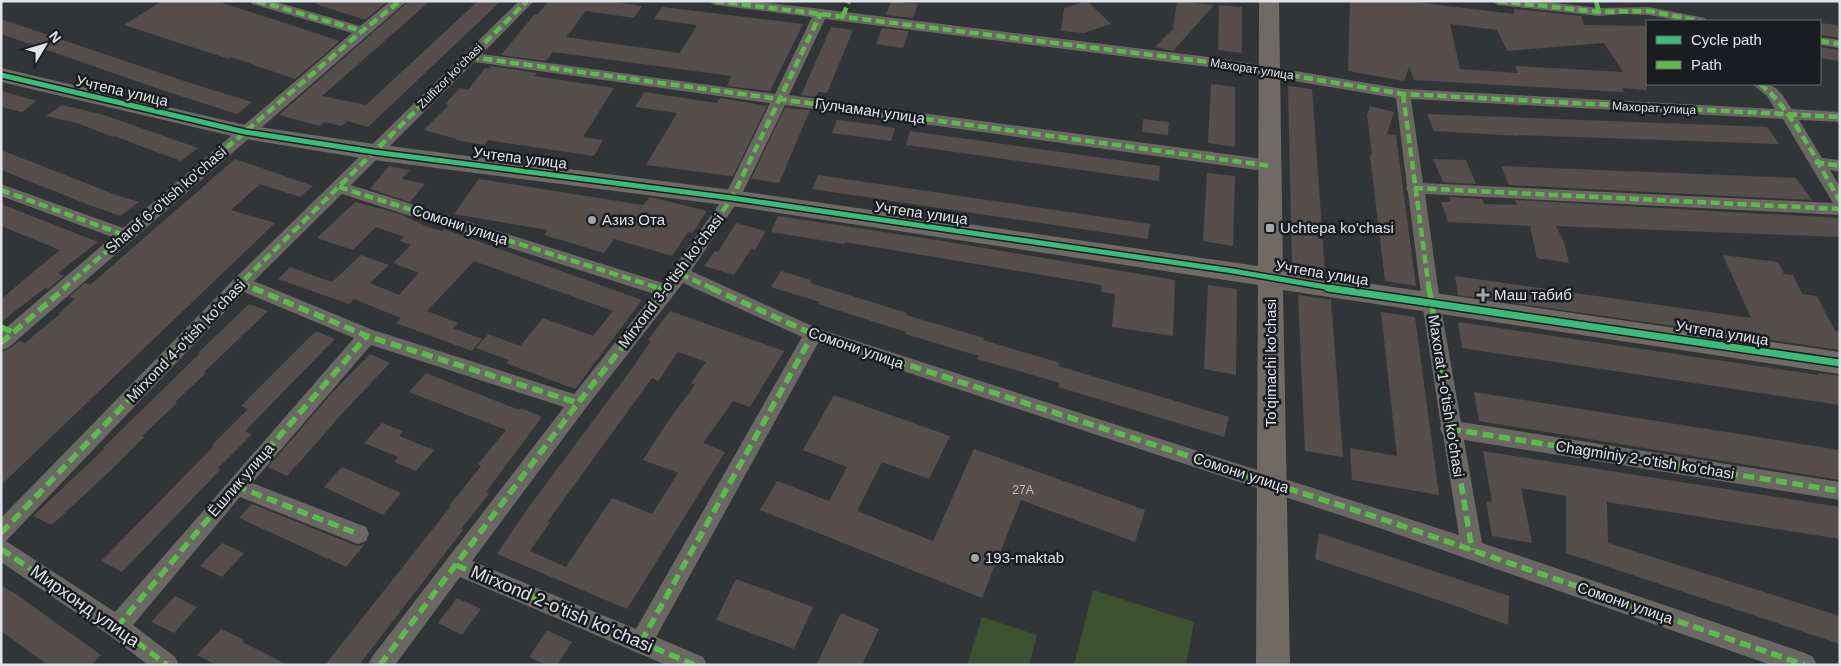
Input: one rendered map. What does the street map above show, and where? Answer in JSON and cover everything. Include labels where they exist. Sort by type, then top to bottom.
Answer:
[{"type":"main road","name":"To'qimachi ko'chasi","points":[[1269,1],[1270,278]]},
{"type":"street","points":[[258,1],[362,31]]},
{"type":"street","name":"Sharof 6-o'tish ko'chasi","points":[[5,334],[124,235],[362,31],[400,1]]},
{"type":"street","name":"Zulfizor ko'chasi","points":[[374,152],[527,1]]},
{"type":"street","name":"Махорат улица","points":[[715,1],[1217,63],[1403,94],[1790,116],[1840,117]]},
{"type":"street","points":[[843,16],[849,1]]},
{"type":"street","points":[[1498,1],[1649,11],[1695,20]]},
{"type":"street","name":"Mirxond 3-o'tish ko'chasi","points":[[380,665],[578,403],[680,274],[732,198],[821,13]]},
{"type":"street","points":[[1821,42],[1840,44]]},
{"type":"street","name":"Гулчаман улица","points":[[470,57],[1271,166]]},
{"type":"street","name":"Учтепа улица","points":[[1,75],[245,132],[374,152],[732,198],[1840,363]]},
{"type":"street","points":[[1761,85],[1772,93],[1790,116],[1815,162],[1840,201]]},
{"type":"street","name":"Maxorat 1-o'tish ko'chasi","points":[[1403,94],[1414,188],[1450,429],[1472,550]]},
{"type":"street","name":"Mirxond 4-o'tish ko'chasi","points":[[1,534],[241,284],[374,152]]},
{"type":"street","points":[[1815,162],[1840,166]]},
{"type":"street","name":"Сомони улица","points":[[339,187],[667,291]]},
{"type":"street","points":[[1414,188],[1840,209]]},
{"type":"street","points":[[1,190],[124,235]]},
{"type":"street","name":"Сомони улица","points":[[680,274],[813,334],[1272,483],[1805,665]]},
{"type":"street","name":"To'qimachi ko'chasi","points":[[1270,278],[1272,665]]},
{"type":"street","points":[[241,284],[367,336],[578,403]]},
{"type":"street","points":[[641,642],[813,334]]},
{"type":"street","name":"Ёшлик улица","points":[[117,627],[236,486],[367,336]]},
{"type":"street","name":"Chagminiy 2-o'tish ko'chasi","points":[[1450,429],[1840,491]]},
{"type":"street","points":[[236,486],[358,534]]},
{"type":"street","name":"Мирхонд улица","points":[[1,549],[117,627],[167,665]]},
{"type":"street","name":"Mirxond 2-o'tish ko'chasi","points":[[456,565],[695,665]]},
{"type":"green space","points":[[1093,590],[1194,622],[1186,665],[1074,665]]},
{"type":"green space","points":[[982,617],[1037,635],[1029,665],[967,665]]},
{"type":"building","points":[[162,1],[217,1],[340,41],[295,79],[231,57],[229,59],[124,25]]},
{"type":"building","points":[[316,1],[388,1],[365,20],[316,4]]},
{"type":"building","points":[[409,1],[430,1],[322,96],[366,105],[478,1],[501,1],[368,127],[347,121],[342,126],[324,122],[320,126],[279,115]]},
{"type":"building","points":[[549,1],[609,1],[642,6],[634,18],[586,11],[566,37],[680,53],[697,25],[654,19],[662,7],[803,24],[770,91],[727,86],[731,76],[583,56],[553,52],[546,61],[501,55],[534,15],[537,15]]},
{"type":"building","points":[[891,1],[918,4],[913,18],[886,15]]},
{"type":"building","points":[[1087,1],[1111,24],[1084,33],[1061,31],[1064,8]]},
{"type":"building","points":[[1177,1],[1214,5],[1173,51],[1155,47],[1173,29]]},
{"type":"building","points":[[1350,1],[1407,1],[1514,14],[1514,9],[1581,16],[1584,25],[1646,26],[1647,90],[1622,88],[1624,92],[1414,80],[1409,67],[1404,81],[1348,71]],"holes":[[[1450,24],[1497,30],[1507,51],[1604,43],[1623,72],[1515,66],[1518,73],[1460,69]]]},
{"type":"building","points":[[1219,5],[1242,7],[1242,53],[1218,50]]},
{"type":"building","points":[[1,19],[252,102],[237,114],[165,91],[1,34]]},
{"type":"building","points":[[1821,23],[1837,25],[1840,31],[1840,38],[1821,35]]},
{"type":"building","points":[[831,27],[853,30],[827,93],[818,92],[816,97],[801,95]]},
{"type":"building","points":[[882,28],[909,31],[903,48],[876,44]]},
{"type":"building","points":[[1821,47],[1840,50],[1840,61],[1821,58]]},
{"type":"building","points":[[491,66],[537,73],[534,76],[614,88],[583,137],[603,140],[594,156],[487,140],[485,145],[455,140],[457,139],[424,130],[449,105],[445,104],[460,88],[468,90],[485,68],[489,69]]},
{"type":"building","points":[[1211,84],[1235,87],[1235,147],[1208,143]]},
{"type":"building","points":[[1288,86],[1312,89],[1325,272],[1292,267]]},
{"type":"building","points":[[1,91],[37,101],[22,112],[1,107]]},
{"type":"building","points":[[644,92],[717,103],[720,98],[767,106],[733,176],[730,176],[646,165],[677,113],[635,107]]},
{"type":"building","points":[[62,105],[104,115],[198,148],[181,161],[77,123],[46,116]]},
{"type":"building","points":[[1370,106],[1394,112],[1387,134],[1396,135],[1416,286],[1385,281],[1370,155],[1372,155],[1367,115]]},
{"type":"building","points":[[785,108],[810,110],[779,183],[751,179]]},
{"type":"building","points":[[1427,114],[1767,127],[1779,144],[1519,136],[1434,131]]},
{"type":"building","points":[[1143,119],[1169,122],[1168,135],[1142,132]]},
{"type":"building","points":[[837,120],[895,128],[891,141],[832,133]]},
{"type":"building","points":[[910,131],[1160,166],[1159,181],[906,145]]},
{"type":"building","points":[[1,150],[139,202],[120,216],[92,206],[1,170]]},
{"type":"building","points":[[235,159],[313,186],[300,197],[260,184],[231,210],[275,223],[1,485],[1,352],[9,349],[19,341],[25,343],[75,299],[69,297],[85,283],[90,285]]},
{"type":"building","points":[[1433,159],[1466,160],[1476,184],[1443,182]]},
{"type":"building","points":[[389,166],[410,170],[402,179],[425,184],[410,202],[370,189]]},
{"type":"building","points":[[1501,166],[1796,178],[1812,200],[1509,185]]},
{"type":"building","points":[[1207,173],[1235,176],[1233,246],[1203,241]]},
{"type":"building","points":[[818,175],[1150,224],[1148,239],[812,189]]},
{"type":"building","points":[[479,179],[643,205],[650,197],[707,211],[692,233],[688,232],[672,256],[614,239],[604,253],[544,235],[548,230],[454,214]]},
{"type":"building","points":[[1449,197],[1482,199],[1484,204],[1517,205],[1515,200],[1840,218],[1840,237],[1556,226],[1564,242],[1569,263],[1537,258],[1530,226],[1448,222],[1441,202],[1451,202]]},
{"type":"building","points":[[355,202],[400,214],[428,227],[443,231],[444,229],[642,300],[575,389],[506,363],[509,360],[476,348],[488,334],[520,346],[543,318],[593,336],[613,311],[474,261],[427,311],[458,323],[453,328],[482,339],[472,351],[396,323],[401,318],[354,299],[349,304],[278,279],[290,267],[332,282],[361,255],[389,265],[370,283],[399,295],[419,273],[393,263],[411,245],[400,241],[404,237],[376,227],[353,250],[317,238]]},
{"type":"building","points":[[1,204],[98,242],[58,273],[64,276],[48,289],[45,288],[1,322],[1,299],[60,250],[1,226]]},
{"type":"building","points":[[778,216],[1175,280],[1173,336],[1112,327],[1115,294],[1101,292],[1102,285],[845,242],[844,244],[771,232]]},
{"type":"building","points":[[736,223],[766,231],[755,250],[751,249],[734,275],[704,266],[715,251],[718,252]]},
{"type":"building","points":[[1723,255],[1778,262],[1784,274],[1793,275],[1802,294],[1817,296],[1835,331],[1840,332],[1840,350],[1458,295],[1455,276],[1751,318]]},
{"type":"building","points":[[781,271],[811,280],[810,283],[907,313],[906,315],[1060,363],[1058,366],[1229,417],[1224,437],[1058,387],[1060,383],[977,359],[979,356],[905,334],[906,332],[771,287]]},
{"type":"building","points":[[1208,285],[1237,289],[1236,375],[1204,369]]},
{"type":"building","points":[[1298,295],[1331,300],[1343,457],[1305,451]]},
{"type":"building","points":[[249,304],[268,311],[204,372],[206,373],[175,402],[177,403],[142,436],[144,437],[112,469],[52,525],[33,516],[104,449]]},
{"type":"building","points":[[670,311],[784,351],[750,407],[733,401],[703,443],[725,452],[627,609],[497,554],[528,508],[631,370],[651,341],[648,340]],"holes":[[[678,352],[706,362],[691,383],[695,385],[666,424],[643,460],[678,473],[652,514],[612,498],[566,567],[530,551],[550,522],[548,521],[652,378],[658,381]]]},
{"type":"building","points":[[1381,312],[1415,317],[1439,495],[1352,480],[1350,448],[1397,456]]},
{"type":"building","points":[[1458,322],[1819,375],[1818,373],[1840,376],[1840,405],[1462,348]]},
{"type":"building","points":[[316,331],[335,339],[245,431],[252,434],[218,468],[220,470],[122,572],[101,561],[214,446],[212,445],[248,409],[241,406]]},
{"type":"building","points":[[370,354],[390,363],[334,422],[287,476],[268,467],[332,393]]},
{"type":"building","points":[[426,373],[519,410],[521,408],[542,417],[486,492],[489,494],[461,529],[463,530],[359,665],[325,665],[451,506],[449,506],[481,466],[478,464],[506,430],[409,392]]},
{"type":"building","points":[[1474,392],[1840,450],[1840,480],[1479,421]]},
{"type":"building","points":[[834,395],[950,436],[929,479],[882,462],[857,511],[933,541],[974,449],[1145,510],[1135,542],[1021,500],[982,598],[760,510],[777,481],[829,501],[847,467],[803,450]]},
{"type":"building","points":[[382,423],[403,431],[399,436],[434,450],[416,471],[394,462],[398,457],[364,443]]},
{"type":"building","points":[[1483,451],[1840,507],[1840,539],[1607,502],[1608,543],[1840,616],[1840,644],[1566,553],[1566,496],[1521,488],[1532,543],[1492,536],[1486,501],[1492,502]]},
{"type":"building","points":[[342,467],[401,493],[383,515],[324,487]]},
{"type":"building","points":[[252,504],[357,546],[365,544],[346,567],[239,518]]},
{"type":"building","points":[[1319,533],[1509,596],[1508,625],[1315,559]]},
{"type":"building","points":[[222,543],[244,553],[222,577],[200,566]]},
{"type":"building","points":[[736,579],[813,607],[794,649],[716,620]]},
{"type":"building","points":[[1,585],[101,655],[91,665],[48,665],[1,631]]},
{"type":"building","points":[[175,596],[197,607],[174,633],[151,622]]},
{"type":"building","points":[[457,598],[481,609],[462,635],[438,623]]},
{"type":"building","points":[[841,613],[879,629],[862,665],[816,665]]},
{"type":"building","points":[[221,629],[244,640],[242,642],[288,665],[216,665],[197,655]]},
{"type":"building","points":[[547,630],[572,642],[557,665],[546,665],[529,657]]},
{"type":"marked path","points":[[257,1],[362,31]]},
{"type":"marked path","points":[[1,343],[362,31],[400,1]]},
{"type":"marked path","points":[[1,533],[241,283],[527,1]]},
{"type":"marked path","points":[[715,1],[1217,63],[1403,94],[1840,117]]},
{"type":"marked path","points":[[843,16],[849,1]]},
{"type":"marked path","points":[[1498,1],[1599,12],[1649,11],[1695,20]]},
{"type":"marked path","points":[[1596,1],[1599,12]]},
{"type":"marked path","points":[[380,665],[578,403],[680,274],[732,198],[821,13]]},
{"type":"marked path","points":[[1821,41],[1840,44]]},
{"type":"marked path","points":[[470,57],[1271,166]]},
{"type":"marked path","points":[[1761,85],[1772,93],[1789,116],[1840,201]]},
{"type":"marked path","points":[[1403,94],[1431,302],[1472,550]]},
{"type":"marked path","points":[[1815,162],[1840,166]]},
{"type":"marked path","points":[[339,187],[667,291]]},
{"type":"marked path","points":[[1414,188],[1840,209]]},
{"type":"marked path","points":[[1,190],[124,235]]},
{"type":"marked path","points":[[680,274],[813,334],[1382,519],[1805,665]]},
{"type":"marked path","points":[[241,283],[367,336],[578,403]]},
{"type":"marked path","points":[[1,327],[13,332]]},
{"type":"marked path","points":[[641,642],[813,334]]},
{"type":"marked path","points":[[117,627],[236,486],[367,336]]},
{"type":"marked path","points":[[1450,429],[1840,491]]},
{"type":"marked path","points":[[236,486],[358,534]]},
{"type":"marked path","points":[[1,549],[117,627],[167,665]]},
{"type":"marked path","points":[[456,565],[695,665]]},
{"type":"cycle path","points":[[1,75],[245,132],[374,152],[732,198],[1233,271],[1314,286],[1840,363]]},
{"type":"place","name":"Азиз Ота","points":[[592,220]]},
{"type":"place","name":"Uchtepa ko'chasi","points":[[1270,228]]},
{"type":"place","name":"Маш табиб","points":[[1483,295]]},
{"type":"place","name":"193-maktab","points":[[975,558]]}]
